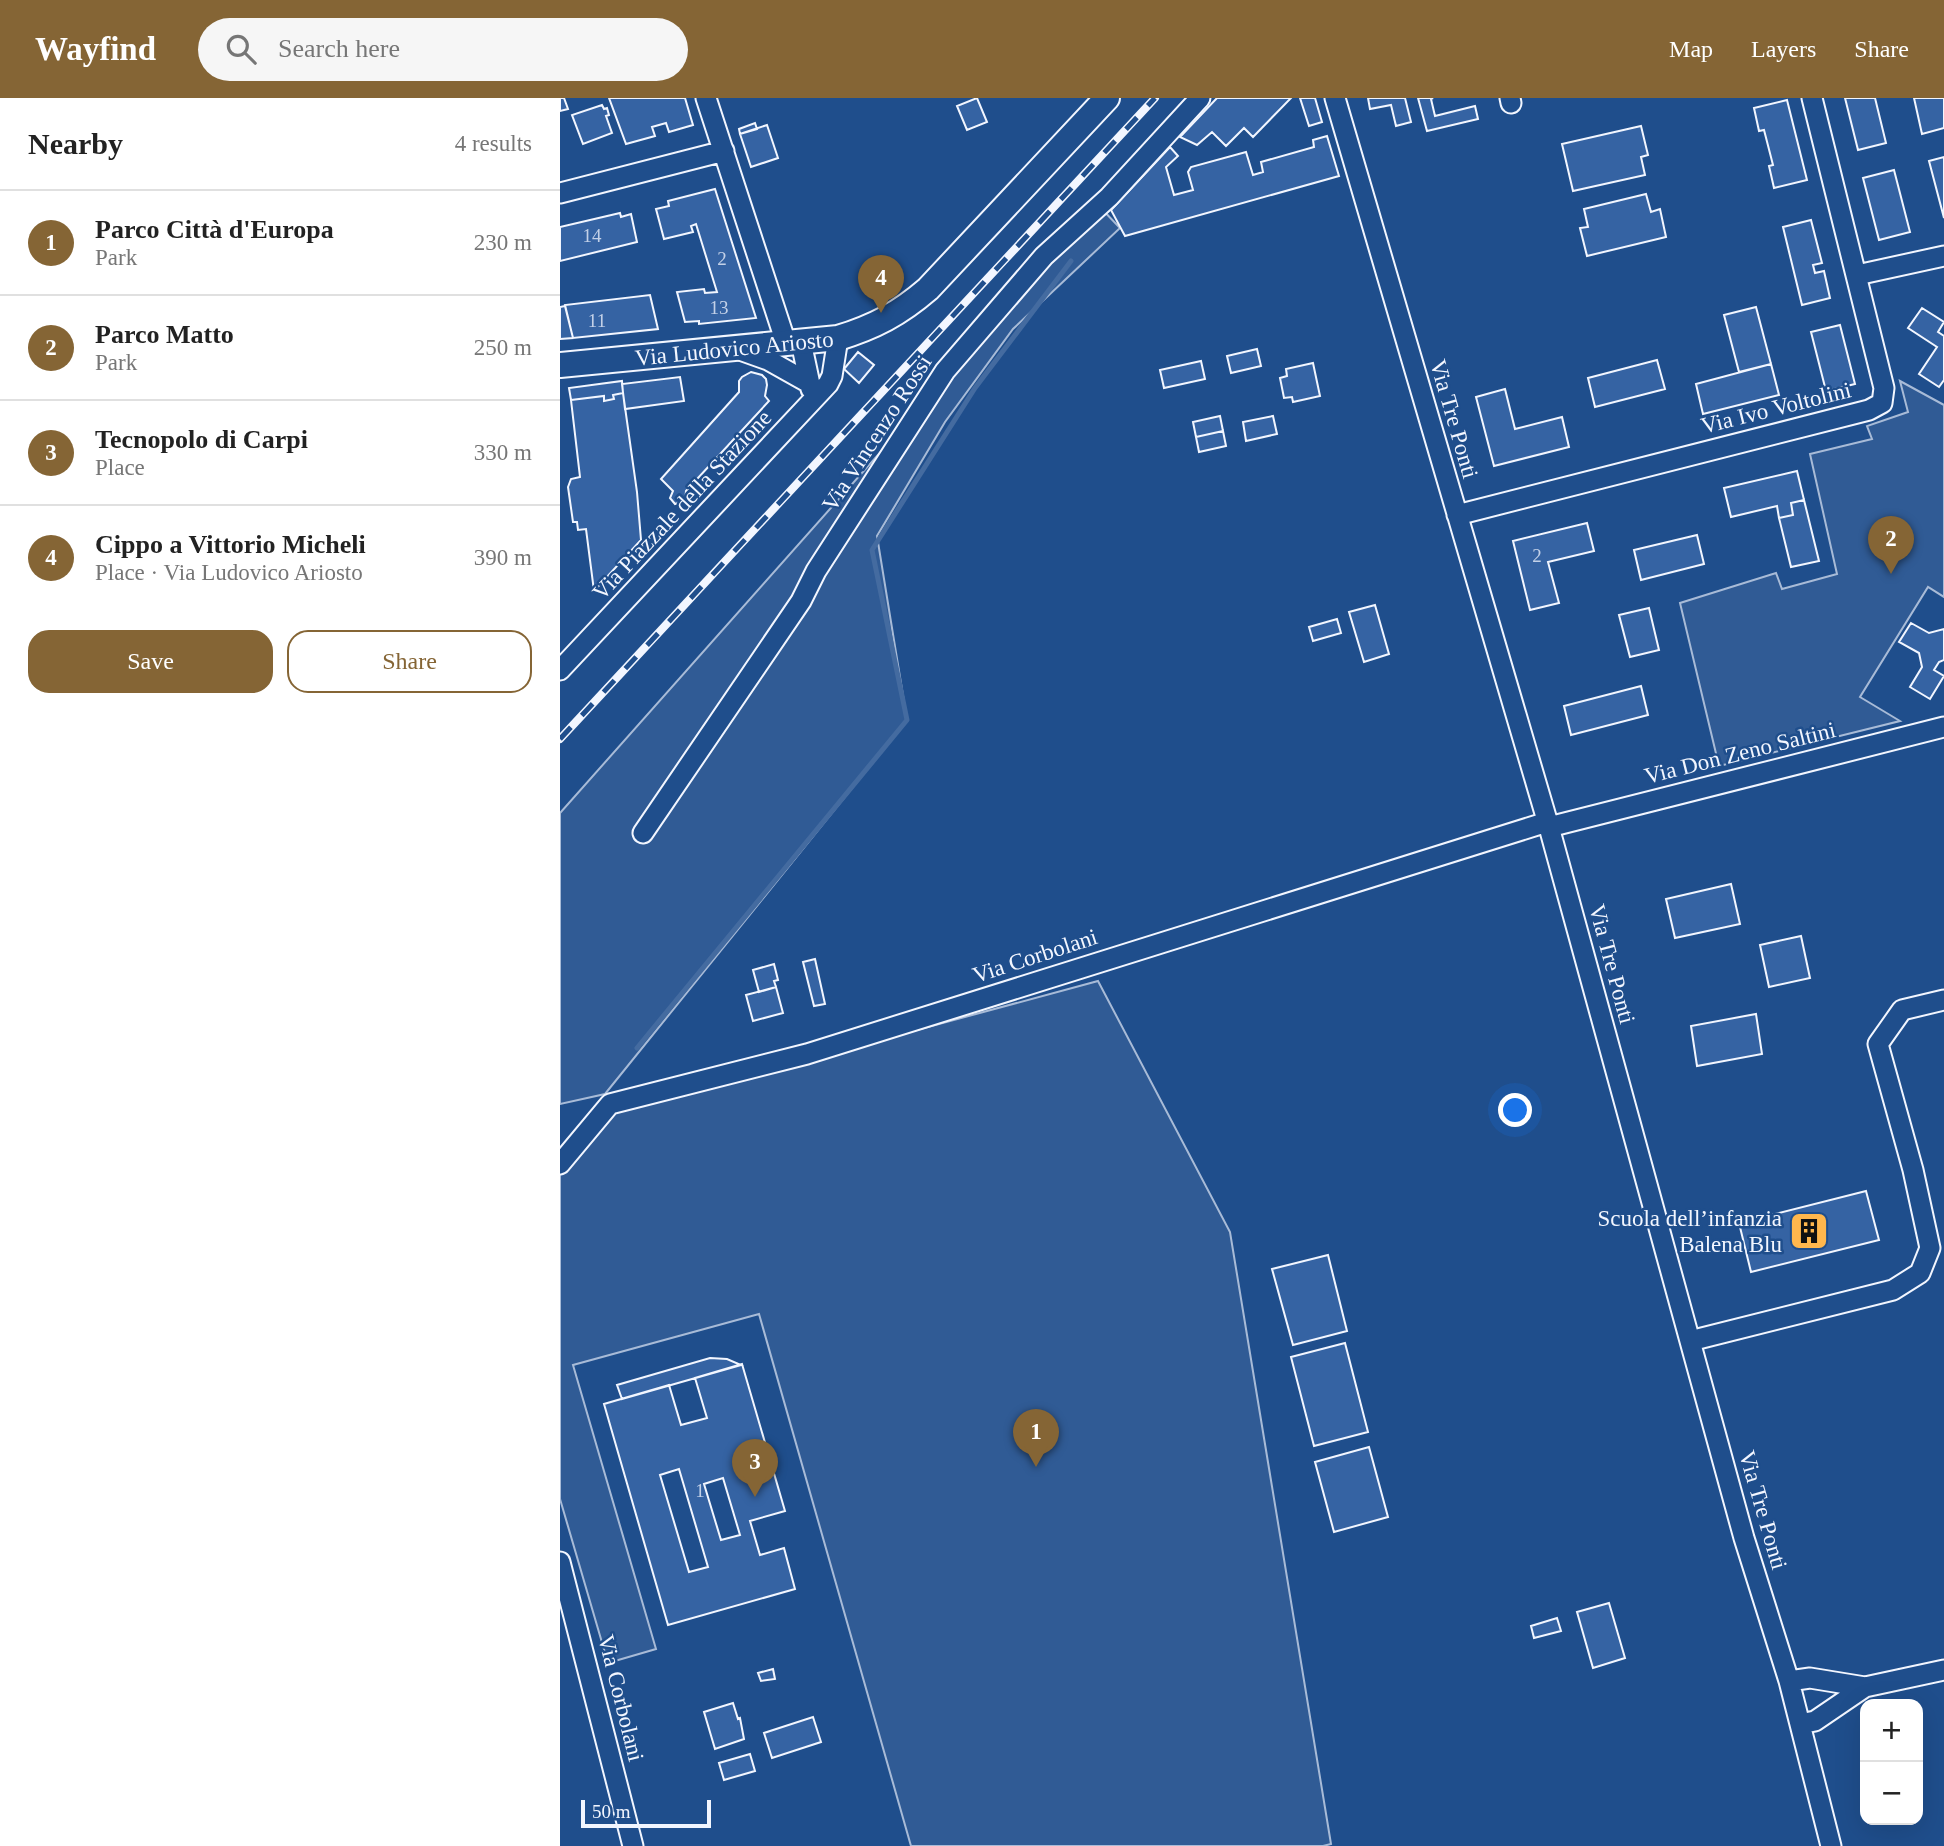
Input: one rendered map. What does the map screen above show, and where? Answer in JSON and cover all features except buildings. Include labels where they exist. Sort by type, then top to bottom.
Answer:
[{"type":"main road","name":"Via Ludovico Ariosto","points":[[560,365],[838,338],[876,325],[905,309],[928,289],[1107,98]]},
{"type":"street","points":[[706,98],[809,383],[811,404]]},
{"type":"street","name":"Via Vincenzo Rossi","points":[[643,833],[801,601],[816,571],[945,371],[1044,256],[1109,197],[1200,98]]},
{"type":"street","name":"Via Tre Ponti","points":[[1335,98],[1548,824],[1744,1538],[1790,1681],[1830,1846]]},
{"type":"street","name":"Via Ivo Voltolini","points":[[1457,515],[1876,408],[1882,403],[1884,388],[1812,98]]},
{"type":"street","points":[[560,193],[724,151]]},
{"type":"street","points":[[1857,275],[1944,256]]},
{"type":"street","name":"Via Piazzale della Stazione","points":[[560,670],[828,384],[832,376],[838,338]]},
{"type":"street","points":[[733,348],[768,360],[809,383]]},
{"type":"street","name":"Via Don Zeno Saltini","points":[[1548,824],[1944,727]]},
{"type":"street","name":"Via Corbolani","points":[[560,1164],[610,1104],[807,1054],[1548,824]]},
{"type":"street","points":[[1690,1341],[1893,1290],[1920,1273],[1930,1248],[1913,1170],[1878,1044],[1902,1010],[1944,1000]]},
{"type":"street","name":"Via Corbolani","points":[[560,1562],[633,1846]]},
{"type":"street","points":[[1790,1681],[1810,1678],[1865,1687],[1944,1670]]},
{"type":"street","points":[[1800,1724],[1815,1721],[1865,1687]]},
{"type":"shaded area","points":[[1099,206],[1120,228],[1013,329],[945,422],[877,536],[907,720],[605,1094],[560,1104],[560,813]]},
{"type":"shaded area","points":[[1900,381],[1944,405],[1944,597],[1928,587],[1860,697],[1900,721],[1719,766],[1680,603],[1776,573],[1782,589],[1837,574],[1810,454],[1872,439],[1867,426],[1908,412]]},
{"type":"shaded area","points":[[1098,981],[1230,1232],[1331,1844],[911,1846],[759,1314],[573,1365],[656,1649],[608,1663],[560,1499],[560,1173],[610,1113]]},
{"type":"waterway","points":[[637,1048],[907,720],[872,550],[975,388],[1071,261]]},
{"type":"railway","points":[[560,739],[1155,98]]},
{"type":"place","name":"Cippo a Vittorio Micheli","points":[[881,313]]},
{"type":"place","name":"Parco Matto","points":[[1891,574]]},
{"type":"place","name":"Scuola dell’infanzia Balena Blu","points":[[1809,1231]]},
{"type":"place","name":"Parco Città d'Europa","points":[[1036,1467]]},
{"type":"place","name":"Tecnopolo di Carpi","points":[[755,1497]]}]
